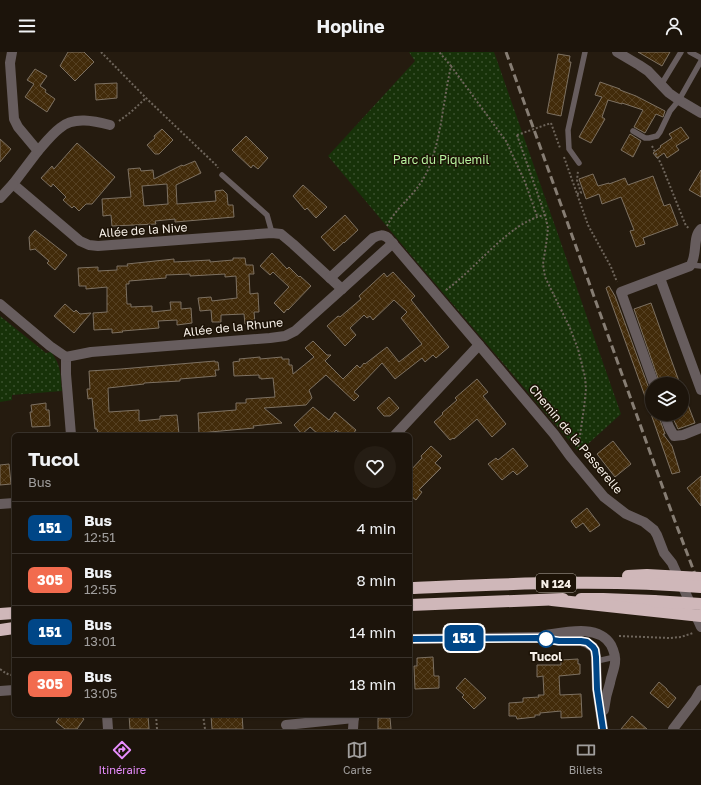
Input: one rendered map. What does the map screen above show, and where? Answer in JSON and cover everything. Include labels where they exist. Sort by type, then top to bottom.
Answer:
[{"type":"highway","points":[[518,583],[647,575],[701,578]]},
{"type":"highway","name":"N 124","points":[[412,588],[518,583],[603,582],[701,587]]},
{"type":"highway","name":"N 124","points":[[412,605],[603,599],[701,604]]},
{"type":"highway","points":[[552,600],[701,616]]},
{"type":"highway","points":[[0,614],[12,613]]},
{"type":"highway","points":[[0,630],[12,628]]},
{"type":"street","points":[[12,52],[10,63],[14,119],[18,127],[38,151]]},
{"type":"street","points":[[617,52],[648,71],[669,93],[701,113]]},
{"type":"street","points":[[0,198],[13,184],[38,151],[59,128],[71,122],[89,120],[110,125]]},
{"type":"street","name":"Allée de la Nive","points":[[13,184],[80,241],[89,246],[272,233],[280,234],[342,289]]},
{"type":"street","points":[[651,377],[621,292],[683,269],[696,266],[693,260],[699,231]]},
{"type":"street","points":[[330,278],[373,238],[384,235]]},
{"type":"street","name":"Chemin de la Passerelle","points":[[384,235],[393,243],[480,345],[601,493],[626,514],[644,522],[654,530],[664,553],[672,563],[698,630]]},
{"type":"street","name":"Allée de la Rhune","points":[[66,357],[91,352],[285,336],[295,331],[393,243]]},
{"type":"street","points":[[660,278],[699,377],[701,390]]},
{"type":"street","points":[[0,304],[50,346],[66,357],[71,433]]},
{"type":"street","points":[[397,433],[480,345]]},
{"type":"street","points":[[667,421],[674,436],[683,435],[701,428]]},
{"type":"street","points":[[0,504],[12,503]]},
{"type":"street","points":[[540,638],[545,635],[584,631],[596,633],[604,637],[612,646],[615,664],[606,696],[603,725]]},
{"type":"street","points":[[412,639],[540,638],[559,641],[587,642],[595,650],[597,661],[597,689],[603,725]]},
{"type":"street","points":[[0,691],[12,690]]},
{"type":"street","points":[[676,728],[701,690]]},
{"type":"street","points":[[107,717],[108,729]]},
{"type":"street","points":[[286,723],[344,717]]},
{"type":"street","points":[[353,729],[354,717]]},
{"type":"lane","points":[[580,163],[569,149],[568,130],[586,52]]},
{"type":"lane","points":[[661,85],[681,52]]},
{"type":"lane","points":[[690,52],[701,58]]},
{"type":"lane","points":[[632,131],[645,138],[656,136],[660,132],[670,111],[679,100],[701,61]]},
{"type":"lane","points":[[222,175],[267,215],[272,233]]},
{"type":"lane","points":[[597,661],[615,657]]},
{"type":"path","points":[[101,52],[146,98],[216,165],[222,175]]},
{"type":"path","points":[[440,52],[506,141],[525,182],[537,216]]},
{"type":"path","points":[[384,235],[391,218],[415,191],[428,170],[436,145],[451,66]]},
{"type":"path","points":[[110,125],[122,119],[146,98]]},
{"type":"path","points":[[551,123],[517,135],[545,215],[548,228],[543,264],[545,277],[570,328],[578,350],[585,377],[586,389],[579,446],[570,456]]},
{"type":"path","points":[[649,138],[686,226],[699,231]]},
{"type":"path","points":[[580,163],[577,180],[581,193],[577,194],[588,225],[611,268],[621,292]]},
{"type":"path","points":[[438,296],[450,288],[512,231],[537,216],[545,215]]},
{"type":"path","points":[[604,637],[607,634],[623,637],[670,638],[681,637],[698,630]]},
{"type":"path","points":[[0,669],[5,673],[12,675]]},
{"type":"path","points":[[156,717],[156,729]]},
{"type":"path","points":[[203,717],[205,729]]},
{"type":"green space","name":"Parc du Piquemil","points":[[409,52],[494,52],[621,414],[579,452],[328,156],[415,61]]},
{"type":"green space","points":[[0,316],[46,353],[51,352],[59,366],[62,391],[12,395],[12,400],[0,402]]},
{"type":"building","points":[[68,52],[84,52],[94,62],[75,81],[60,66]]},
{"type":"building","points":[[638,52],[670,52],[662,66]]},
{"type":"building","points":[[558,54],[570,56],[569,62],[571,62],[561,116],[547,113]]},
{"type":"building","points":[[35,69],[47,76],[40,86],[46,90],[45,92],[55,99],[47,112],[25,97],[34,84],[27,80]]},
{"type":"building","points":[[600,82],[636,96],[665,111],[663,117],[656,114],[645,133],[634,127],[643,110],[608,100],[602,117],[605,119],[591,143],[579,137],[602,97],[595,95]]},
{"type":"building","points":[[117,83],[117,98],[96,100],[95,84]]},
{"type":"building","points":[[681,127],[689,138],[676,146],[679,150],[667,158],[664,153],[657,158],[653,153],[672,138],[669,134]]},
{"type":"building","points":[[162,129],[173,140],[159,154],[155,154],[147,145]]},
{"type":"building","points":[[630,134],[641,141],[633,157],[621,150]]},
{"type":"building","points":[[246,136],[268,158],[258,169],[253,165],[251,168],[232,150]]},
{"type":"building","points":[[0,139],[11,149],[0,162]]},
{"type":"building","points":[[77,143],[115,177],[92,204],[86,204],[79,211],[74,206],[72,208],[63,200],[66,197],[53,184],[51,187],[41,178],[52,166],[54,169]]},
{"type":"building","points":[[195,161],[201,173],[176,185],[177,204],[216,201],[215,191],[223,190],[227,194],[228,205],[233,205],[234,217],[175,222],[175,219],[155,221],[156,224],[112,226],[111,215],[103,216],[102,199],[131,197],[128,169],[140,168],[141,171],[153,170],[154,179],[182,165],[183,166]],"holes":[[[167,184],[168,204],[144,206],[142,186]]]},
{"type":"building","points":[[701,170],[701,197],[689,190]]},
{"type":"building","points":[[593,174],[598,186],[609,184],[625,178],[628,185],[653,176],[664,206],[670,204],[678,225],[643,238],[645,244],[636,247],[630,231],[634,230],[621,197],[602,204],[599,194],[586,199],[579,179]]},
{"type":"building","points":[[303,185],[327,207],[316,218],[307,208],[305,210],[293,196]]},
{"type":"building","points":[[345,215],[358,230],[334,251],[321,237]]},
{"type":"building","points":[[35,230],[67,255],[55,270],[47,263],[49,261],[35,249],[30,250],[29,237]]},
{"type":"building","points":[[272,253],[287,269],[289,267],[311,286],[284,313],[274,303],[289,287],[273,272],[270,275],[260,266]]},
{"type":"building","points":[[233,258],[245,258],[246,265],[253,265],[254,274],[249,274],[250,294],[258,293],[259,312],[254,312],[255,323],[245,324],[244,314],[221,315],[221,322],[212,322],[211,310],[200,311],[198,298],[211,297],[212,301],[237,298],[236,276],[225,277],[225,274],[190,276],[190,274],[166,275],[166,278],[129,281],[129,284],[126,284],[127,304],[131,304],[131,307],[152,306],[152,312],[171,310],[170,302],[181,302],[181,309],[191,308],[192,323],[177,325],[177,320],[158,321],[159,328],[112,333],[112,329],[94,330],[93,313],[107,312],[107,287],[86,289],[86,286],[79,286],[78,268],[98,267],[98,271],[117,270],[117,266],[128,266],[127,264],[174,259],[174,262],[210,260],[210,262],[233,260]]},
{"type":"building","points":[[393,272],[415,296],[411,300],[449,347],[436,358],[433,355],[425,362],[422,358],[395,379],[382,363],[354,392],[359,396],[354,401],[326,375],[309,390],[312,398],[306,405],[264,408],[282,423],[253,426],[254,428],[199,433],[198,413],[236,410],[236,403],[246,403],[246,399],[275,397],[273,378],[261,379],[259,378],[259,375],[234,376],[233,362],[240,361],[239,359],[282,357],[282,359],[289,359],[289,365],[292,365],[293,374],[314,357],[305,348],[313,341],[327,355],[331,355],[325,361],[343,379],[357,365],[360,368],[364,363],[365,364],[387,347],[399,362],[422,344],[401,318],[407,312],[394,300],[373,320],[370,316],[367,318],[364,315],[350,328],[356,335],[345,346],[327,326],[361,299],[359,296],[384,273],[387,277]]},
{"type":"building","points":[[609,286],[615,296],[645,378],[645,396],[606,288]]},
{"type":"building","points":[[651,303],[677,377],[658,377],[634,309]]},
{"type":"building","points":[[65,304],[74,312],[76,310],[80,314],[91,313],[74,333],[54,316]]},
{"type":"building","points":[[215,361],[218,362],[219,370],[215,370],[216,376],[108,388],[109,412],[139,410],[139,421],[160,419],[160,416],[177,415],[179,433],[98,433],[97,429],[95,429],[92,398],[88,399],[87,389],[90,389],[89,371]]},
{"type":"building","points":[[477,379],[488,392],[483,396],[506,424],[492,437],[477,419],[454,439],[453,438],[450,440],[434,422],[457,400],[455,398]]},
{"type":"building","points":[[389,397],[399,408],[390,416],[384,416],[377,408]]},
{"type":"building","points":[[46,403],[46,410],[49,410],[50,426],[32,427],[30,412],[32,412],[31,405]]},
{"type":"building","points":[[313,407],[329,420],[335,412],[356,430],[354,433],[340,433],[336,430],[334,433],[317,433],[310,427],[301,433],[294,425]]},
{"type":"building","points":[[689,408],[695,423],[678,429],[674,421],[689,421]]},
{"type":"building","points":[[653,421],[660,421],[665,434],[663,434],[672,446],[680,472],[672,474]]},
{"type":"building","points":[[613,441],[631,464],[615,477],[597,454]]},
{"type":"building","points":[[431,446],[442,456],[435,463],[441,468],[419,490],[422,492],[416,500],[412,497],[412,469],[422,458],[421,456]]},
{"type":"building","points":[[513,448],[528,466],[517,475],[513,471],[502,480],[488,464],[496,458],[498,460]]},
{"type":"building","points":[[9,464],[11,484],[0,485],[0,465]]},
{"type":"building","points":[[701,476],[701,506],[687,488]]},
{"type":"building","points":[[587,508],[600,525],[590,532],[583,523],[576,528],[571,521]]},
{"type":"building","points":[[433,657],[434,676],[439,676],[439,688],[415,689],[414,666],[417,666],[417,658]]},
{"type":"building","points":[[578,659],[578,664],[580,664],[580,674],[559,676],[560,695],[581,694],[582,717],[561,718],[561,711],[540,713],[540,715],[535,715],[535,717],[517,719],[516,716],[509,716],[509,703],[523,702],[523,698],[539,697],[538,695],[544,695],[543,676],[537,677],[537,665],[561,665],[561,660]]},
{"type":"building","points":[[465,678],[486,698],[474,709],[462,697],[464,695],[456,688]]},
{"type":"building","points":[[659,682],[676,698],[668,708],[650,693]]},
{"type":"building","points":[[632,716],[647,729],[621,729]]},
{"type":"building","points":[[60,717],[82,717],[84,719],[77,729],[65,729],[56,722]]},
{"type":"building","points":[[129,717],[148,717],[149,729],[130,729]]},
{"type":"building","points":[[211,717],[242,717],[243,729],[212,729]]},
{"type":"building","points":[[378,718],[390,718],[391,729],[378,729]]},
{"type":"railway","points":[[506,52],[701,590]]},
{"type":"bus line","name":"151","points":[[412,639],[540,638],[559,641],[573,640],[587,642],[595,650],[597,689],[603,729]]},
{"type":"place","name":"Tucol","points":[[546,639]]}]
